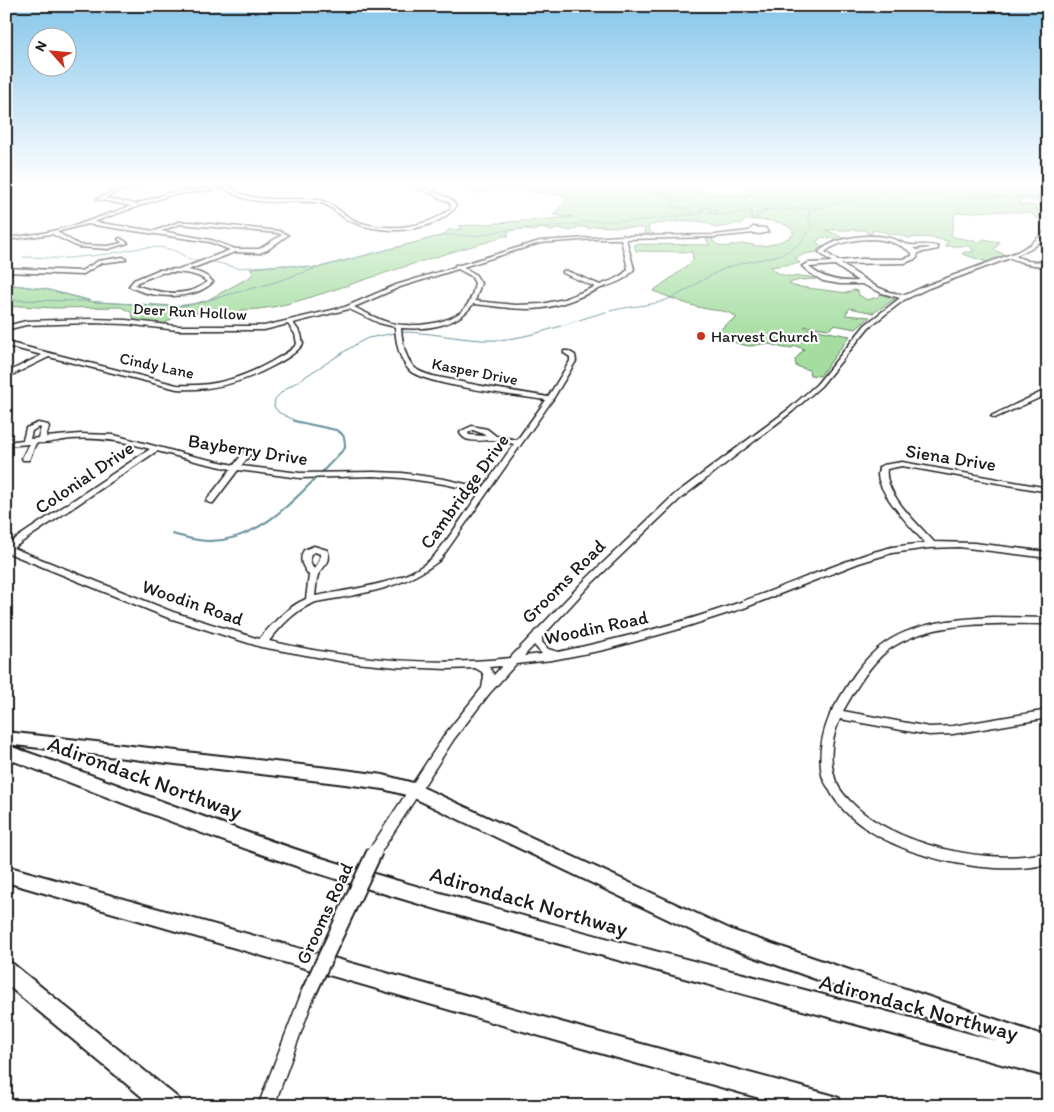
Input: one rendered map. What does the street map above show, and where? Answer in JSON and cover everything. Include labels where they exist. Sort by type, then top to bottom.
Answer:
[{"type":"highway","points":[[6,738],[337,776],[383,782],[414,790],[731,939],[1048,1048]]},
{"type":"highway","name":"Adirondack Northway","points":[[6,751],[194,822],[344,873],[588,943],[894,1023],[1048,1066]]},
{"type":"highway","points":[[6,874],[582,1038],[650,1055],[831,1106]]},
{"type":"highway","points":[[6,971],[170,1106]]},
{"type":"street","points":[[6,239],[29,237]]},
{"type":"street","points":[[64,237],[75,245],[104,248],[117,247],[126,243],[120,239]]},
{"type":"street","points":[[185,237],[211,241],[234,250],[264,250],[282,237]]},
{"type":"street","points":[[472,302],[542,306],[559,303],[600,287],[629,274],[631,266],[625,237]]},
{"type":"street","name":"Deer Run Hollow","points":[[6,328],[33,323],[98,321],[177,328],[252,329],[290,322],[349,307],[387,290],[543,241],[625,237],[708,237]]},
{"type":"street","points":[[904,298],[864,282],[822,252],[826,248],[852,239],[867,237],[893,241],[909,247],[915,252]]},
{"type":"street","name":"Grooms Road","points":[[266,1106],[308,994],[375,851],[457,727],[485,691],[585,585],[677,497],[790,410],[819,385],[867,326],[904,298],[927,287],[1034,245],[1042,237]]},
{"type":"street","points":[[909,247],[928,246],[936,248],[915,252]]},
{"type":"street","points":[[179,272],[204,276],[210,282],[200,289],[175,295],[152,292],[132,286],[136,281],[155,272],[179,272],[234,250]]},
{"type":"street","points":[[864,282],[831,282],[822,279],[805,266],[836,262],[910,261],[915,257],[915,252]]},
{"type":"street","points":[[1011,255],[1027,262],[1048,264]]},
{"type":"street","points":[[6,270],[80,273],[87,272],[96,264],[123,259]]},
{"type":"street","points":[[349,307],[386,324],[398,327],[450,322],[461,316],[472,302],[478,283],[473,275],[457,267]]},
{"type":"street","points":[[565,272],[600,287]]},
{"type":"street","name":"Cindy Lane","points":[[6,344],[177,386],[209,387],[238,380],[294,351],[300,344],[298,334],[290,322]]},
{"type":"street","name":"Kasper Drive","points":[[398,327],[405,359],[416,372],[445,380],[550,399]]},
{"type":"street","name":"Cambridge Drive","points":[[261,643],[294,610],[310,600],[401,581],[421,571],[437,558],[550,399],[573,360],[573,356],[566,352]]},
{"type":"street","points":[[6,376],[49,354]]},
{"type":"street","points":[[995,416],[1048,391]]},
{"type":"street","name":"Bayberry Drive","points":[[6,444],[82,436],[105,436],[128,440],[206,462],[237,468],[310,476],[374,474],[409,476],[447,481],[486,491]]},
{"type":"street","points":[[494,438],[519,443]]},
{"type":"street","points":[[26,458],[34,442]]},
{"type":"street","name":"Colonial Drive","points":[[6,549],[156,449]]},
{"type":"street","points":[[210,502],[248,451]]},
{"type":"street","name":"Siena Drive","points":[[931,544],[887,490],[881,478],[883,467],[902,464],[1048,490]]},
{"type":"street","name":"Woodin Road","points":[[6,549],[144,605],[193,623],[261,643],[291,651],[354,661],[418,664],[470,664],[513,660],[603,646],[684,624],[783,590],[866,557],[890,550],[931,544],[1048,555]]},
{"type":"street","points":[[310,600],[314,574]]},
{"type":"street","points":[[1048,621],[988,621],[948,624],[902,638],[878,653],[862,670],[835,714],[825,755],[831,783],[838,796],[858,815],[881,832],[903,842],[948,856],[990,861],[1039,860],[1048,858]]},
{"type":"street","points":[[538,633],[536,640],[539,647],[545,652],[556,654]]},
{"type":"street","points":[[470,664],[484,667],[489,673],[489,682],[485,691]]},
{"type":"street","points":[[835,714],[929,731],[953,730],[1048,714]]},
{"type":"green space","points":[[437,237],[501,237],[297,301],[241,310],[238,315],[181,312],[164,324],[134,320],[131,312],[121,307],[54,308],[20,306],[6,308],[6,284],[45,289],[94,302],[179,306],[204,302],[250,277],[253,273],[251,268],[285,265],[317,268]]},
{"type":"green space","points":[[789,237],[841,237],[843,238],[840,240],[822,237],[816,242],[823,247],[817,250],[818,252],[804,254],[795,259],[800,263],[770,267],[782,275],[804,276],[816,279],[789,283],[793,286],[847,293],[854,290],[858,291],[859,295],[867,300],[878,297],[881,294],[895,299],[873,313],[850,308],[845,315],[870,317],[856,329],[834,325],[830,329],[804,326],[806,328],[850,336],[820,376],[810,375],[809,370],[796,366],[795,360],[804,349],[796,346],[784,348],[770,344],[750,346],[733,342],[718,332],[726,324],[737,318],[734,315],[723,311],[693,306],[653,291],[693,260],[692,252],[636,251],[634,244],[710,245],[706,239],[712,238],[715,243],[723,246],[747,244],[763,246]]},
{"type":"green space","points":[[906,237],[954,237],[981,242],[983,239],[1000,242],[994,250],[1006,255],[987,262],[962,254],[964,252],[974,252],[970,246],[945,246],[948,241],[934,238]]},
{"type":"waterway","points":[[6,300],[85,301],[165,306],[189,305],[269,284],[323,266],[437,237]]},
{"type":"waterway","points":[[403,332],[482,340],[522,337],[614,310],[660,302],[682,293],[726,268],[776,256],[797,245],[805,237]]},
{"type":"waterway","points":[[23,257],[70,258],[150,247],[171,250],[189,260],[206,260],[238,268],[285,265],[315,268]]},
{"type":"waterway","points":[[6,284],[45,289],[89,300]]},
{"type":"waterway","points":[[298,422],[278,412],[274,406],[275,399],[284,390],[358,343],[368,338],[395,333]]},
{"type":"waterway","points":[[298,422],[336,430],[344,437],[345,448],[321,473]]},
{"type":"waterway","points":[[172,534],[195,540],[210,541],[241,535],[255,529],[281,512],[315,479]]},
{"type":"place","name":"Harvest Church","points":[[701,336]]}]
